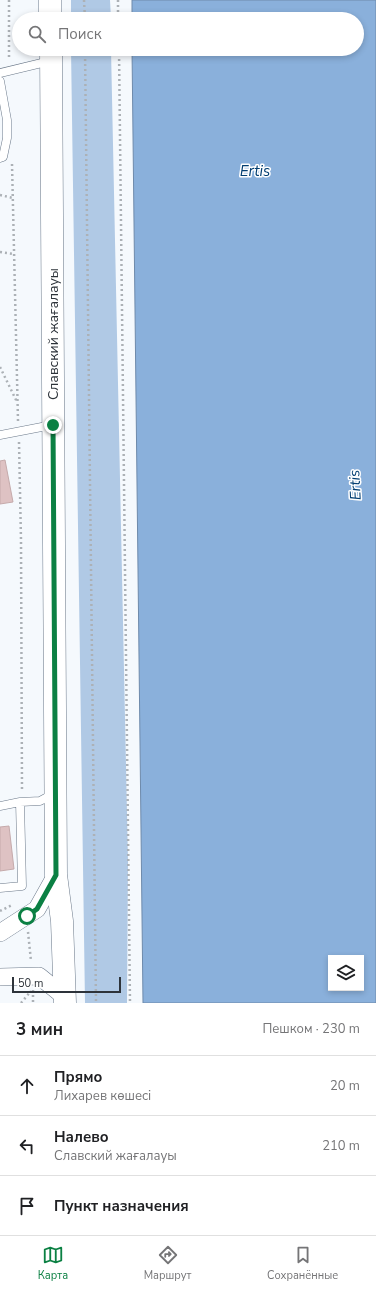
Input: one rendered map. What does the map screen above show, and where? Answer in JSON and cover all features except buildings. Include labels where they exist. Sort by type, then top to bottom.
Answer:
[{"type":"street","points":[[50,0],[50,12]]},
{"type":"street","name":"Славский жағалауы","points":[[51,56],[56,875],[62,921],[65,1000]]},
{"type":"street","points":[[0,933],[32,913],[56,875]]},
{"type":"street","points":[[32,913],[62,921]]},
{"type":"street","points":[[0,977],[35,976],[63,962]]},
{"type":"street","points":[[35,976],[65,1000]]},
{"type":"lane","points":[[0,73],[10,71],[48,56]]},
{"type":"lane","points":[[0,81],[7,120],[7,138],[3,157],[0,158]]},
{"type":"lane","points":[[0,435],[53,425]]},
{"type":"lane","points":[[0,806],[21,802],[40,801],[55,793]]},
{"type":"lane","points":[[0,888],[22,886],[21,802]]},
{"type":"path","points":[[8,0],[10,71]]},
{"type":"path","points":[[84,0],[84,12]]},
{"type":"path","points":[[118,0],[118,12]]},
{"type":"path","points":[[85,56],[96,1003]]},
{"type":"path","points":[[118,56],[130,1003]]},
{"type":"path","points":[[12,159],[21,540],[21,802]]},
{"type":"path","points":[[0,195],[13,198]]},
{"type":"path","points":[[0,252],[14,254]]},
{"type":"path","points":[[0,367],[18,404]]},
{"type":"path","points":[[32,913],[35,976]]},
{"type":"path","points":[[20,1003],[33,989],[33,1003]]},
{"type":"shaded area","points":[[71,0],[110,0],[111,12],[71,12]]},
{"type":"shaded area","points":[[71,56],[111,56],[128,861],[127,1003],[85,1003]]},
{"type":"water","name":"Ertis","points":[[132,0],[376,0],[376,1003],[143,1003],[132,56],[364,56],[364,12],[132,12]]},
{"type":"route","points":[[27,916],[37,909],[56,875],[53,425]]}]
